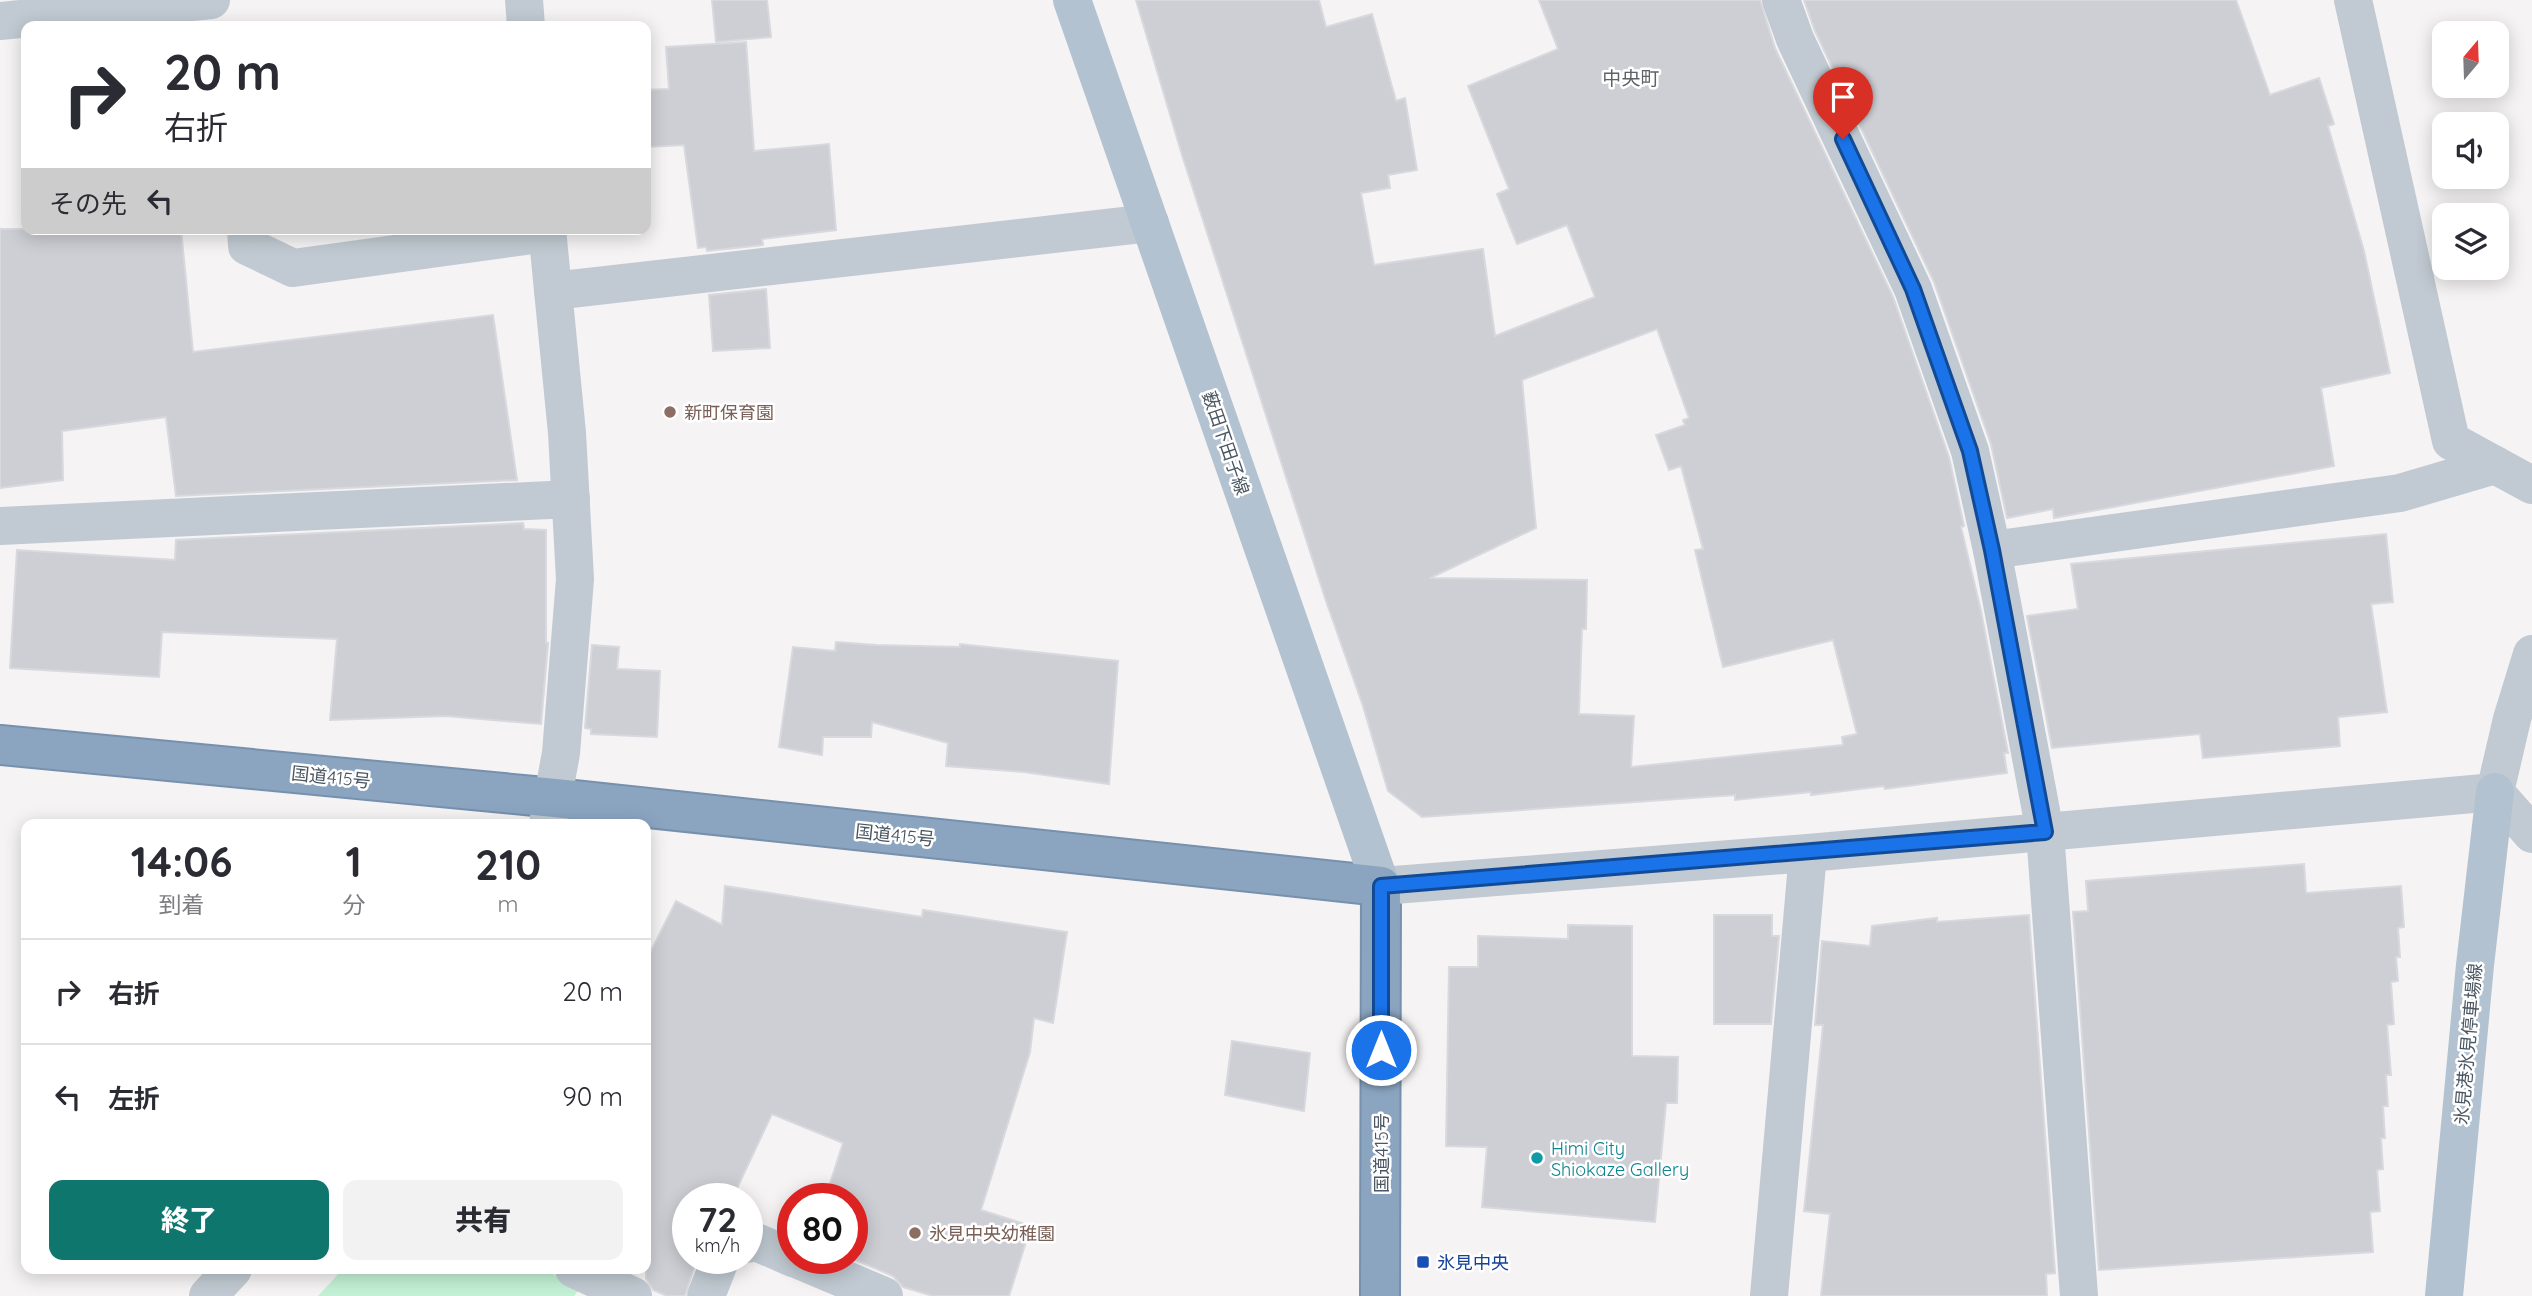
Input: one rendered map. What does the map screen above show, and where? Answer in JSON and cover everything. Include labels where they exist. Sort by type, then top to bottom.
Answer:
[{"type":"highway","name":"国道415号","points":[[0,745],[552,811],[640,819]]},
{"type":"highway","name":"国道415号","points":[[651,820],[1381,886],[1380,1296]]},
{"type":"main road","name":"薮田下田子線","points":[[1072,0],[1381,886]]},
{"type":"main road","name":"氷見港氷見停車場線","points":[[2444,1296],[2495,792]]},
{"type":"street","points":[[0,22],[211,0]]},
{"type":"street","points":[[225,0],[227,21]]},
{"type":"street","points":[[524,0],[526,21]]},
{"type":"street","points":[[1781,0],[1801,51],[1913,289],[1970,451],[1992,550],[2045,832],[2079,1296]]},
{"type":"street","points":[[2353,0],[2451,441],[2532,485]]},
{"type":"street","points":[[553,291],[1150,223]]},
{"type":"street","points":[[246,235],[247,246],[293,268],[520,235]]},
{"type":"street","points":[[547,235],[567,433],[575,579],[552,811]]},
{"type":"street","points":[[1992,550],[2400,493],[2495,465]]},
{"type":"street","points":[[0,526],[571,499]]},
{"type":"street","points":[[2495,792],[2512,719],[2532,654]]},
{"type":"street","points":[[1381,886],[1808,853],[2495,792]]},
{"type":"street","points":[[2495,792],[2532,834]]},
{"type":"street","points":[[1769,1296],[1808,853]]},
{"type":"street","points":[[208,1296],[228,1274]]},
{"type":"street","points":[[585,1274],[633,1296]]},
{"type":"street","points":[[706,1296],[715,1274]]},
{"type":"street","points":[[831,1274],[884,1296]]},
{"type":"green space","points":[[338,1274],[553,1274],[580,1288],[574,1296],[318,1296]]},
{"type":"building","points":[[712,0],[767,0],[771,37],[716,42]]},
{"type":"building","points":[[1136,0],[1319,0],[1326,27],[1372,14],[1396,101],[1405,98],[1417,170],[1388,175],[1390,188],[1361,193],[1374,265],[1483,249],[1495,336],[1595,297],[1567,225],[1517,244],[1497,194],[1509,189],[1468,86],[1558,49],[1539,0],[1760,0],[1775,48],[1893,297],[1949,457],[2008,753],[2004,753],[2007,773],[1885,789],[1884,786],[1811,795],[1811,792],[1735,800],[1735,795],[1422,817],[1388,791],[1363,706],[1326,601],[1182,155]],"holes":[[[1657,329],[1689,418],[1683,420],[1685,425],[1656,435],[1669,470],[1681,466],[1703,549],[1695,550],[1723,667],[1833,640],[1857,734],[1842,737],[1843,745],[1631,767],[1634,716],[1579,714],[1587,580],[1430,578],[1536,528],[1522,380]]]},
{"type":"building","points":[[1804,0],[2236,0],[2270,95],[2319,78],[2334,124],[2328,126],[2364,251],[2390,373],[2321,388],[2334,466],[2054,518],[2053,509],[2007,518],[1991,444],[1934,282],[1815,31]]},
{"type":"building","points":[[746,42],[754,151],[829,144],[836,230],[762,239],[763,245],[707,251],[706,247],[698,248],[684,145],[651,147],[651,90],[669,89],[666,47]]},
{"type":"building","points":[[0,229],[21,229],[21,235],[182,235],[193,352],[493,315],[517,480],[176,496],[166,417],[62,431],[63,480],[0,488]]},
{"type":"building","points":[[766,289],[770,348],[713,351],[709,295]]},
{"type":"building","points":[[523,523],[524,529],[546,530],[548,643],[541,724],[446,716],[330,720],[337,639],[162,632],[159,677],[10,668],[17,550],[175,560],[176,540]]},
{"type":"building","points":[[2386,534],[2393,602],[2371,604],[2387,712],[2338,717],[2340,746],[2203,758],[2200,734],[2052,748],[2027,616],[2078,609],[2071,564]]},
{"type":"building","points":[[836,642],[960,647],[960,644],[1118,661],[1109,784],[1024,772],[946,766],[948,743],[872,722],[871,737],[823,737],[822,755],[779,747],[793,647],[835,651]]},
{"type":"building","points":[[592,645],[619,647],[617,669],[660,671],[657,737],[591,734],[591,729],[585,728]]},
{"type":"building","points":[[2304,864],[2306,893],[2401,886],[2404,927],[2398,928],[2398,981],[2391,982],[2394,1024],[2387,1025],[2391,1075],[2386,1075],[2388,1106],[2383,1106],[2383,1169],[2377,1170],[2380,1211],[2370,1212],[2373,1252],[2099,1270],[2073,912],[2088,911],[2086,881]]},
{"type":"building","points":[[725,886],[922,917],[923,910],[1067,932],[1053,1023],[1034,1018],[1030,1052],[981,1210],[1031,1226],[1009,1296],[933,1296],[903,1287],[893,1276],[868,1265],[868,1183],[830,1183],[843,1143],[772,1114],[740,1183],[672,1183],[672,1274],[692,1274],[685,1296],[667,1296],[653,1290],[646,1279],[646,1274],[651,1274],[651,951],[676,901],[722,925]]},
{"type":"building","points":[[1714,915],[1772,915],[1772,936],[1779,936],[1771,1024],[1714,1024]]},
{"type":"building","points":[[2029,915],[2055,1273],[2046,1274],[2047,1296],[1821,1296],[1830,1214],[1804,1211],[1823,1025],[1815,1025],[1822,941],[1870,946],[1872,926],[1937,918],[1937,922]]},
{"type":"building","points":[[1568,925],[1632,926],[1632,1056],[1678,1057],[1677,1103],[1666,1103],[1655,1222],[1482,1207],[1487,1147],[1446,1146],[1449,967],[1478,967],[1478,936],[1568,939]]},
{"type":"building","points":[[1232,1041],[1310,1053],[1304,1111],[1225,1095]]},
{"type":"place","name":"新町保育園","points":[[670,412]]},
{"type":"place","name":"Himi City Shiokaze Gallery","points":[[1537,1158]]},
{"type":"place","name":"氷見中央幼稚園","points":[[915,1233]]},
{"type":"place","name":"氷見中央","points":[[1423,1262]]},
{"type":"district","name":"中央町","points":[[1631,78]]},
{"type":"route","points":[[1381,1050],[1381,886],[2045,832],[1992,550],[1970,451],[1913,289],[1843,139]]}]
